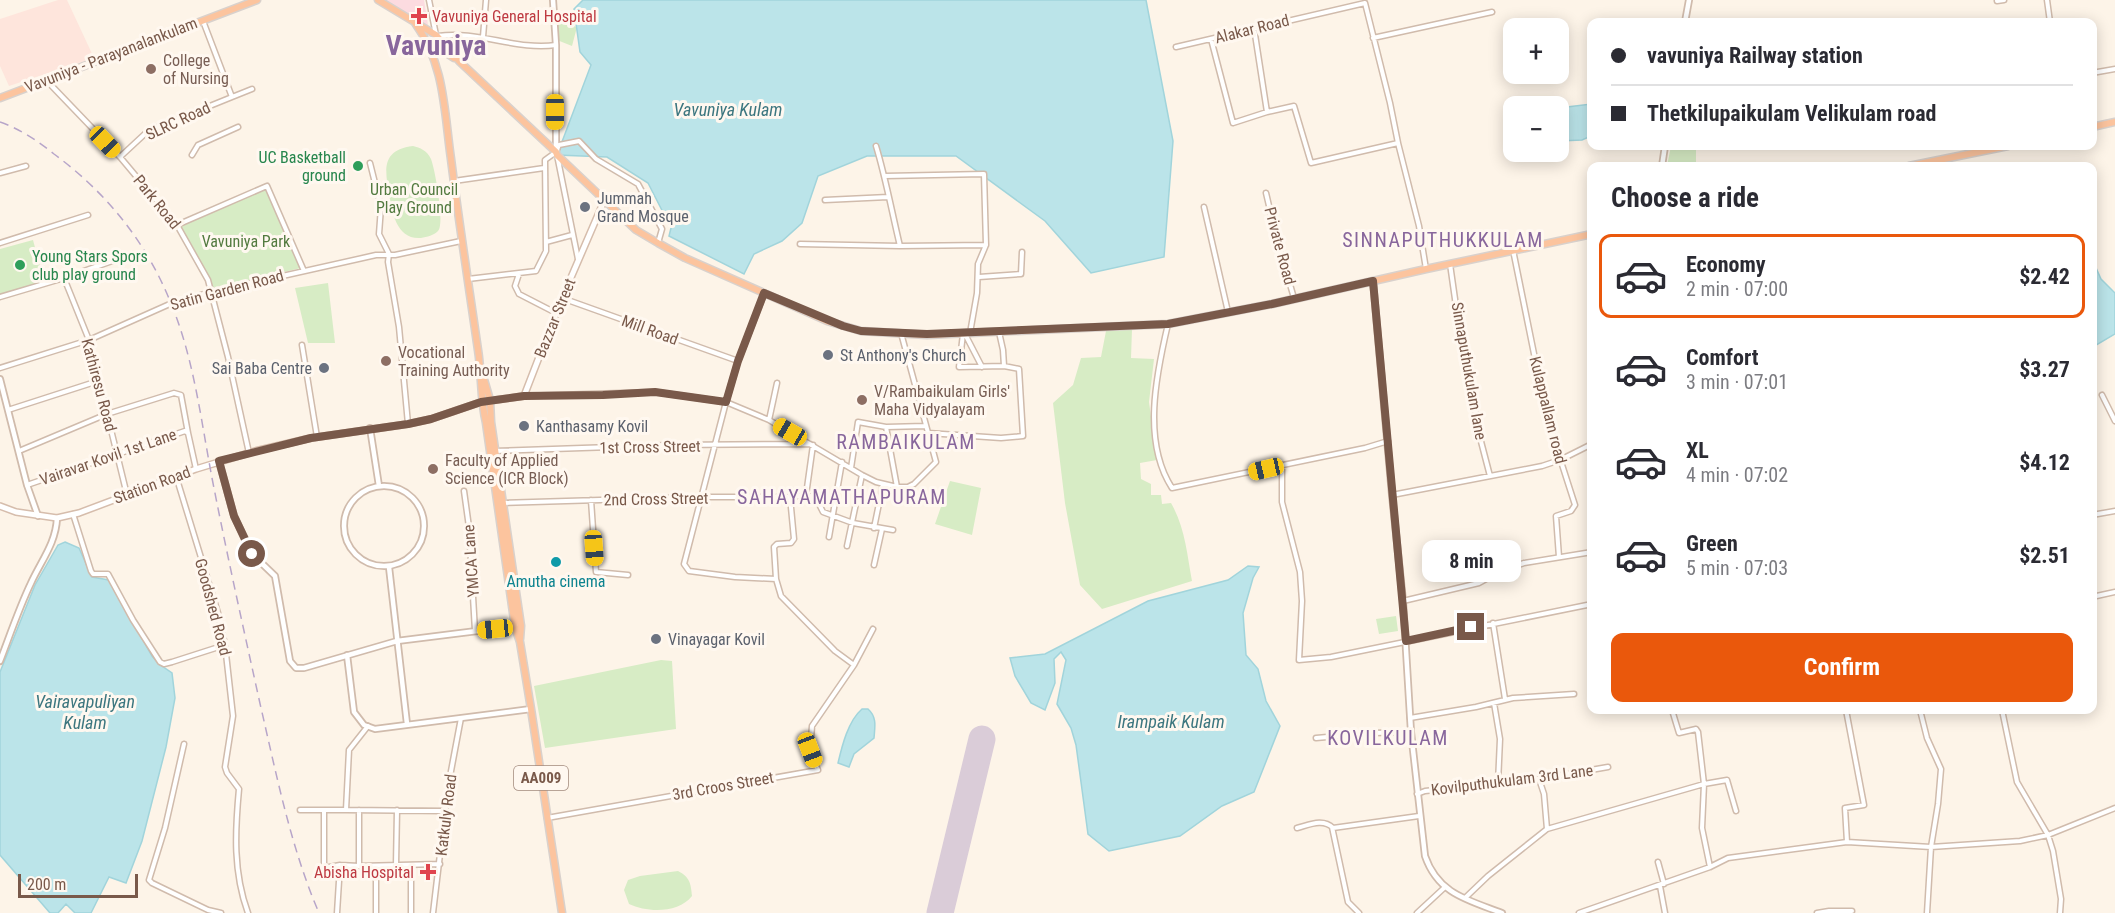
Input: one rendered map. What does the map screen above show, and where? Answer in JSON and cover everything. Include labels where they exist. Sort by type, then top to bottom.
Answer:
[{"type":"highway","name":"Vavuniya - Parayanalankulam","points":[[0,98],[257,0]]},
{"type":"highway","name":"AA009","points":[[378,0],[437,36],[438,64],[481,370],[481,402],[492,451],[562,913]]},
{"type":"highway","name":"AA009","points":[[415,23],[428,41],[438,64]]},
{"type":"highway","points":[[430,31],[428,41],[460,62]]},
{"type":"highway","points":[[437,36],[460,62],[636,230],[685,258],[843,326],[861,331],[966,333],[1168,324],[1587,235]]},
{"type":"highway","points":[[438,64],[440,57],[447,54]]},
{"type":"highway","points":[[2097,126],[2115,122]]},
{"type":"highway","points":[[1929,162],[1988,150]]},
{"type":"highway","name":"AA009","points":[[481,370],[490,400],[492,451]]},
{"type":"main road","name":"Bazzar Street","points":[[524,396],[562,298],[604,201]]},
{"type":"main road","points":[[481,402],[524,396]]},
{"type":"main road","name":"Station Road","points":[[0,506],[16,512],[57,519],[219,461],[318,436],[431,419],[481,402]]},
{"type":"street","points":[[429,0],[437,36],[483,37],[543,47],[556,45]]},
{"type":"street","points":[[483,37],[486,0]]},
{"type":"street","points":[[553,0],[556,45],[556,154],[578,260]]},
{"type":"street","points":[[1686,18],[1689,0]]},
{"type":"street","points":[[1996,2],[2004,0]]},
{"type":"street","points":[[2047,0],[2049,18]]},
{"type":"street","name":"Alakar Road","points":[[1176,47],[1365,3],[1419,226],[1426,268]]},
{"type":"street","points":[[1373,38],[1492,12]]},
{"type":"street","points":[[430,31],[432,16]]},
{"type":"street","name":"SLRC Road","points":[[120,157],[148,131],[232,97],[203,20]]},
{"type":"street","points":[[1254,28],[1267,112]]},
{"type":"street","points":[[1211,39],[1233,123],[1294,106],[1311,163],[1398,143]]},
{"type":"street","points":[[2097,72],[2115,69]]},
{"type":"street","name":"Park Road","points":[[46,81],[120,157],[177,225],[208,280],[249,453]]},
{"type":"street","points":[[232,97],[252,89]]},
{"type":"street","points":[[192,155],[198,145],[238,127]]},
{"type":"street","points":[[468,279],[536,271],[546,251],[545,160],[556,154],[559,146],[579,141],[596,159],[638,184],[662,229],[658,243]]},
{"type":"street","points":[[876,146],[900,246]]},
{"type":"street","points":[[370,163],[381,207],[379,234],[389,254],[388,262],[399,327],[408,424]]},
{"type":"street","points":[[0,173],[26,166]]},
{"type":"street","points":[[454,181],[544,168]]},
{"type":"street","points":[[885,176],[984,174],[986,245],[978,264],[979,278],[959,367],[1004,366],[1019,369],[1022,437],[1001,438],[928,433]]},
{"type":"street","points":[[177,225],[267,186],[304,271]]},
{"type":"street","name":"Private Road","points":[[1266,193],[1294,299]]},
{"type":"street","points":[[825,200],[888,197]]},
{"type":"street","points":[[1204,207],[1228,312]]},
{"type":"street","points":[[0,243],[88,215]]},
{"type":"street","points":[[546,242],[572,235]]},
{"type":"street","name":"Satin Garden Road","points":[[0,368],[89,340],[171,303],[211,292],[376,255],[427,249],[462,241]]},
{"type":"street","points":[[800,244],[986,245]]},
{"type":"street","name":"Kulappallam road","points":[[1513,250],[1547,418],[1575,505],[1571,511],[1556,516],[1559,557]]},
{"type":"street","points":[[979,278],[1021,274],[1022,252]]},
{"type":"street","points":[[0,297],[132,255]]},
{"type":"street","name":"Sinnaputhukulam lane","points":[[1450,264],[1461,341],[1473,392],[1478,430],[1490,476]]},
{"type":"street","points":[[519,274],[515,286],[519,294],[556,313]]},
{"type":"street","name":"Kathiresu Road","points":[[64,278],[89,340],[127,495]]},
{"type":"street","points":[[1373,281],[1403,601],[1411,732],[1425,856],[1428,867],[1444,888],[1502,913]]},
{"type":"street","points":[[764,293],[738,361],[684,562],[687,569],[735,577],[776,579]]},
{"type":"street","name":"Mill Road","points":[[562,298],[738,361]]},
{"type":"street","points":[[1168,324],[1159,363],[1154,421],[1163,472],[1172,488],[1365,448],[1388,441]]},
{"type":"street","points":[[999,332],[1004,366]]},
{"type":"street","points":[[524,396],[655,392],[726,402],[769,420],[862,475],[883,484],[908,487],[936,465],[901,333]]},
{"type":"street","points":[[966,333],[982,367]]},
{"type":"street","points":[[302,345],[318,436]]},
{"type":"street","points":[[0,379],[27,485],[38,516]]},
{"type":"street","points":[[8,410],[98,381]]},
{"type":"street","points":[[769,420],[777,383]]},
{"type":"street","points":[[19,451],[107,414],[160,396],[178,393],[181,394],[188,434]]},
{"type":"street","points":[[2102,395],[2115,421]]},
{"type":"street","points":[[851,468],[858,422],[886,427],[925,426]]},
{"type":"street","points":[[886,427],[897,487]]},
{"type":"street","points":[[370,428],[379,486]]},
{"type":"street","name":"Vairavar Kovil 1st Lane","points":[[27,485],[180,432],[188,434],[196,469]]},
{"type":"street","name":"1st Cross Street","points":[[492,451],[714,445],[812,445]]},
{"type":"street","points":[[812,445],[806,495],[816,498],[820,510],[853,523],[892,530]]},
{"type":"street","points":[[1392,495],[1560,460],[1587,446]]},
{"type":"street","points":[[219,461],[234,516],[252,554],[275,576],[292,665],[300,669],[397,641],[518,626]]},
{"type":"street","points":[[829,537],[842,462]]},
{"type":"street","points":[[1282,465],[1282,502],[1300,572],[1302,601],[1299,660],[1331,657],[1587,605]]},
{"type":"street","points":[[847,546],[862,475]]},
{"type":"street","name":"Goodshed Road","points":[[176,476],[218,613],[225,645],[233,716],[225,767],[239,789],[236,858],[238,878],[248,913]]},
{"type":"street","points":[[874,528],[883,484]]},
{"type":"street","points":[[379,486],[391,486],[404,490],[414,498],[421,509],[424,521],[424,534],[420,546],[412,556],[389,567],[375,566],[362,561],[352,551],[345,538],[343,525],[346,511],[354,499],[365,490],[379,486]]},
{"type":"street","name":"YMCA Lane","points":[[464,491],[470,527],[475,631]]},
{"type":"street","name":"2nd Cross Street","points":[[499,503],[806,495]]},
{"type":"street","points":[[790,497],[794,539],[791,543],[777,544],[774,547],[776,579],[781,596],[835,651],[854,665],[873,629]]},
{"type":"street","points":[[591,500],[596,571],[628,575]]},
{"type":"street","points":[[2097,514],[2115,512]]},
{"type":"street","points":[[73,514],[90,571],[93,574],[108,574],[133,620],[160,662],[164,664],[172,662],[225,645]]},
{"type":"street","points":[[0,661],[28,588],[51,546],[57,519]]},
{"type":"street","points":[[874,565],[882,529]]},
{"type":"street","points":[[1403,601],[1479,583],[1499,572],[1524,563],[1587,553]]},
{"type":"street","points":[[389,567],[407,724]]},
{"type":"street","points":[[2097,596],[2115,592]]},
{"type":"street","points":[[1493,623],[1505,699]]},
{"type":"street","points":[[347,655],[354,712],[360,722],[368,726],[381,728],[531,709]]},
{"type":"street","name":"3rd Croos Street","points":[[547,818],[818,770],[810,750],[812,726],[854,665]]},
{"type":"street","points":[[1410,717],[1494,703],[1505,699],[1574,694]]},
{"type":"street","points":[[1494,703],[1500,740],[1498,783]]},
{"type":"street","points":[[1673,714],[1679,733],[1696,729],[1698,732],[1704,784],[1702,828],[1710,867]]},
{"type":"street","points":[[1847,714],[1864,805],[1845,808],[1847,842]]},
{"type":"street","points":[[1921,714],[1927,738],[1941,769],[1938,804],[1930,848],[1927,913]]},
{"type":"street","points":[[2003,714],[2017,782],[2048,835],[2058,876],[2060,913]]},
{"type":"street","name":"Katkuly Road","points":[[433,913],[448,787],[461,717]]},
{"type":"street","points":[[345,810],[349,750],[368,726]]},
{"type":"street","points":[[1316,738],[1411,732]]},
{"type":"street","points":[[184,744],[165,828],[149,880],[152,884],[208,910],[221,913]]},
{"type":"street","name":"Kovilputhukulam 3rd Lane","points":[[1417,794],[1425,791],[1539,779],[1608,767]]},
{"type":"street","points":[[1539,779],[1544,794],[1547,829]]},
{"type":"street","points":[[1465,898],[1488,876],[1547,829],[1704,784],[1727,780],[1736,811]]},
{"type":"street","points":[[1579,913],[1662,885],[1728,858],[1847,842],[1930,848],[2020,841],[2048,835],[2115,808]]},
{"type":"street","points":[[300,810],[446,811]]},
{"type":"street","points":[[324,810],[324,868],[340,865],[440,864]]},
{"type":"street","points":[[358,866],[359,810]]},
{"type":"street","points":[[396,865],[397,810]]},
{"type":"street","points":[[1297,828],[1321,822],[1333,828],[1419,816]]},
{"type":"street","points":[[1332,826],[1348,902],[1359,913]]},
{"type":"street","points":[[1658,862],[1665,913]]},
{"type":"street","points":[[337,913],[340,865]]},
{"type":"street","points":[[411,865],[411,913]]},
{"type":"street","points":[[376,866],[376,913]]},
{"type":"street","points":[[1417,913],[1444,888]]},
{"type":"street","points":[[1817,913],[1829,910],[1852,911]]},
{"type":"shaded area","points":[[58,0],[67,0],[94,58],[9,86],[0,66],[0,19]]},
{"type":"shaded area","name":"Vavuniya General Hospital","points":[[384,0],[424,0],[428,25],[423,23]]},
{"type":"green space","points":[[556,21],[577,27],[572,46],[557,40]]},
{"type":"green space","name":"Urban Council Play Ground","points":[[413,146],[425,151],[431,159],[440,208],[438,231],[421,238],[406,235],[397,224],[392,209],[386,169],[390,157],[395,152]]},
{"type":"green space","points":[[1670,150],[1696,150],[1696,162],[1668,162]]},
{"type":"green space","name":"Vavuniya Park","points":[[266,189],[301,268],[211,289],[180,227]]},
{"type":"green space","name":"Young Stars Spors club play ground","points":[[33,240],[44,281],[0,294],[0,249]]},
{"type":"green space","points":[[328,283],[335,343],[308,343],[295,288]]},
{"type":"green space","points":[[1132,329],[1131,358],[1154,359],[1149,402],[1157,460],[1140,463],[1141,479],[1151,484],[1151,495],[1161,495],[1162,504],[1171,503],[1176,512],[1185,541],[1192,581],[1102,609],[1080,585],[1065,503],[1053,403],[1073,385],[1081,358],[1101,357],[1106,331]]},
{"type":"green space","points":[[950,481],[981,488],[972,535],[935,524]]},
{"type":"green space","points":[[1396,616],[1398,631],[1379,634],[1376,619]]},
{"type":"green space","points":[[661,660],[672,661],[676,729],[545,748],[534,686]]},
{"type":"green space","points":[[678,871],[687,878],[690,884],[692,896],[686,902],[663,910],[645,909],[629,904],[624,890],[628,880],[640,876]]},
{"type":"water","name":"Vavuniya Kulam","points":[[583,0],[1146,0],[1173,141],[1164,257],[1091,273],[1045,221],[956,156],[867,156],[818,176],[802,223],[782,241],[754,254],[744,274],[669,236],[671,228],[648,183],[607,157],[557,155],[591,65],[580,52],[574,9]]},
{"type":"water","points":[[1587,104],[1587,138],[1569,141],[1569,107]]},
{"type":"water","points":[[2097,270],[2101,279],[2115,293],[2115,334],[2097,345]]},
{"type":"water","name":"Vairavapuliyan Kulam","points":[[65,542],[79,548],[92,577],[109,580],[152,656],[172,673],[175,698],[166,747],[142,841],[126,883],[109,877],[91,913],[75,913],[66,904],[58,913],[50,913],[0,855],[0,672],[35,585],[58,545]]},
{"type":"water","name":"Irampaik Kulam","points":[[1248,566],[1259,567],[1253,578],[1243,613],[1246,655],[1258,669],[1266,701],[1280,726],[1254,792],[1222,806],[1180,836],[1109,851],[1088,834],[1076,745],[1071,728],[1057,704],[1066,660],[1061,652],[1054,659],[1055,683],[1045,710],[1031,703],[1015,676],[1010,658],[1045,654],[1148,601],[1228,580]]},
{"type":"water","points":[[862,709],[868,709],[873,715],[874,738],[854,754],[849,767],[838,763],[849,727]]},
{"type":"runway","points":[[940,913],[982,739]]},
{"type":"railway","points":[[0,122],[22,132],[48,149],[91,185],[108,203],[138,241],[172,306],[191,369],[230,564],[279,786],[300,863],[319,913]]},
{"type":"place","name":"Vavuniya General Hospital","points":[[419,16]]},
{"type":"place","name":"College of Nursing","points":[[151,69]]},
{"type":"place","name":"UC Basketball ground","points":[[358,166]]},
{"type":"place","name":"Jummah Grand Mosque","points":[[585,207]]},
{"type":"place","name":"Young Stars Spors club play ground","points":[[20,265]]},
{"type":"place","name":"St Anthony's Church","points":[[828,355]]},
{"type":"place","name":"Vocational Training Authority","points":[[386,361]]},
{"type":"place","name":"Sai Baba Centre","points":[[324,368]]},
{"type":"place","name":"V/Rambaikulam Girls' Maha Vidyalayam","points":[[862,400]]},
{"type":"place","name":"Kanthasamy Kovil","points":[[524,426]]},
{"type":"place","name":"Faculty of Applied Science (ICR Block)","points":[[433,469]]},
{"type":"place","name":"Amutha cinema","points":[[556,562]]},
{"type":"place","name":"Vinayagar Kovil","points":[[656,639]]},
{"type":"place","name":"Abisha Hospital","points":[[428,872]]},
{"type":"district","name":"Vavuniya","points":[[436,45]]},
{"type":"district","name":"SINNAPUTHUKKULAM","points":[[1443,240]]},
{"type":"district","name":"RAMBAIKULAM","points":[[906,442]]},
{"type":"district","name":"SAHAYAMATHAPURAM","points":[[842,497]]},
{"type":"district","name":"KOVILKULAM","points":[[1388,738]]},
{"type":"route","points":[[252,554],[230,505],[219,461],[311,438],[408,424],[431,419],[481,402],[524,396],[655,392],[726,402],[738,361],[764,293],[827,321],[861,331],[927,334],[1168,324],[1373,281],[1406,641],[1471,627]]}]
